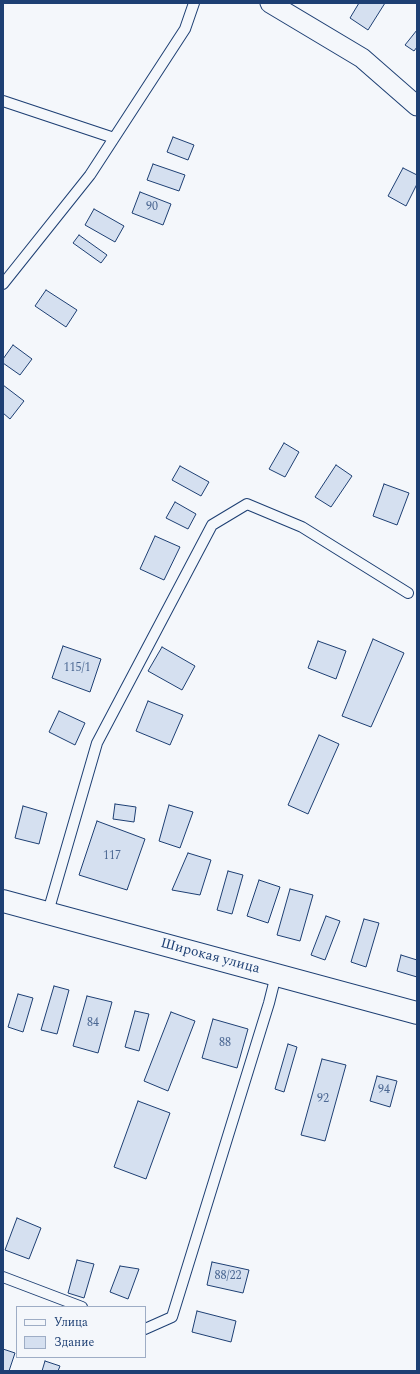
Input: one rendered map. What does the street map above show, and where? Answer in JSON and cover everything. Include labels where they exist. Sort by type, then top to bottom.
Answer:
[{"type":"main road","name":"Широкая улица","points":[[3,901],[417,1013]]},
{"type":"street","points":[[270,3],[362,58],[417,106]]},
{"type":"lane","points":[[3,284],[90,175],[185,29],[194,3]]},
{"type":"lane","points":[[3,101],[114,138]]},
{"type":"lane","points":[[48,912],[97,743],[212,525],[248,504],[302,527],[408,593]]},
{"type":"lane","points":[[146,1329],[172,1318],[276,975]]},
{"type":"lane","points":[[3,1277],[79,1306]]},
{"type":"building","points":[[359,3],[385,3],[368,30],[350,18]]},
{"type":"building","points":[[417,30],[417,47],[414,51],[405,45]]},
{"type":"building","points":[[173,137],[194,145],[188,160],[167,152]]},
{"type":"building","points":[[153,164],[185,175],[179,191],[147,180]]},
{"type":"building","points":[[403,168],[417,175],[417,184],[406,206],[388,196]]},
{"type":"building","points":[[140,192],[171,204],[163,225],[132,213]]},
{"type":"building","points":[[94,209],[124,226],[115,242],[85,225]]},
{"type":"building","points":[[79,235],[107,255],[101,263],[73,243]]},
{"type":"building","points":[[46,290],[77,310],[66,327],[35,306]]},
{"type":"building","points":[[13,345],[32,359],[20,375],[3,363],[3,359]]},
{"type":"building","points":[[3,385],[24,401],[10,419],[3,413]]},
{"type":"building","points":[[284,443],[299,452],[285,477],[269,469]]},
{"type":"building","points":[[336,465],[352,476],[331,507],[315,497]]},
{"type":"building","points":[[180,466],[209,482],[201,496],[172,480]]},
{"type":"building","points":[[384,484],[409,493],[397,525],[373,516]]},
{"type":"building","points":[[175,502],[196,514],[188,529],[166,518]]},
{"type":"building","points":[[155,536],[180,547],[164,580],[140,569]]},
{"type":"building","points":[[373,639],[404,653],[371,727],[342,716]]},
{"type":"building","points":[[318,641],[346,651],[336,679],[308,668]]},
{"type":"building","points":[[63,646],[101,659],[90,692],[52,678]]},
{"type":"building","points":[[162,647],[195,666],[182,690],[148,671]]},
{"type":"building","points":[[148,701],[183,715],[170,745],[136,731]]},
{"type":"building","points":[[59,711],[85,723],[75,745],[49,732]]},
{"type":"building","points":[[319,735],[339,744],[308,814],[288,805]]},
{"type":"building","points":[[115,804],[136,807],[134,822],[113,819]]},
{"type":"building","points":[[169,805],[193,812],[180,848],[159,841]]},
{"type":"building","points":[[23,806],[47,813],[39,844],[15,838]]},
{"type":"building","points":[[97,821],[145,839],[127,890],[79,875]]},
{"type":"building","points":[[188,853],[211,860],[200,895],[172,890]]},
{"type":"building","points":[[228,871],[243,875],[232,914],[217,910]]},
{"type":"building","points":[[259,880],[280,887],[268,923],[247,916]]},
{"type":"building","points":[[290,889],[313,895],[300,941],[277,935]]},
{"type":"building","points":[[326,916],[340,921],[325,960],[311,955]]},
{"type":"building","points":[[364,919],[379,923],[366,967],[351,962]]},
{"type":"building","points":[[401,955],[417,960],[417,977],[397,971]]},
{"type":"building","points":[[54,986],[69,990],[57,1034],[41,1030]]},
{"type":"building","points":[[18,994],[33,998],[23,1032],[8,1027]]},
{"type":"building","points":[[87,996],[112,1002],[98,1053],[73,1046]]},
{"type":"building","points":[[135,1011],[149,1014],[139,1051],[125,1047]]},
{"type":"building","points":[[171,1012],[195,1021],[168,1091],[144,1081]]},
{"type":"building","points":[[213,1019],[248,1029],[237,1068],[202,1058]]},
{"type":"building","points":[[288,1044],[297,1047],[284,1092],[275,1089]]},
{"type":"building","points":[[322,1059],[346,1065],[325,1141],[301,1135]]},
{"type":"building","points":[[377,1076],[397,1081],[390,1107],[370,1101]]},
{"type":"building","points":[[138,1101],[170,1113],[146,1179],[114,1167]]},
{"type":"building","points":[[17,1218],[41,1228],[29,1259],[5,1250]]},
{"type":"building","points":[[77,1260],[94,1264],[84,1298],[68,1293]]},
{"type":"building","points":[[212,1262],[249,1270],[243,1293],[207,1285]]},
{"type":"building","points":[[120,1266],[139,1269],[128,1299],[110,1292]]},
{"type":"building","points":[[197,1311],[236,1321],[231,1342],[192,1332]]},
{"type":"building","points":[[3,1349],[15,1353],[9,1371],[3,1371]]},
{"type":"building","points":[[45,1361],[60,1366],[58,1371],[42,1371]]}]
